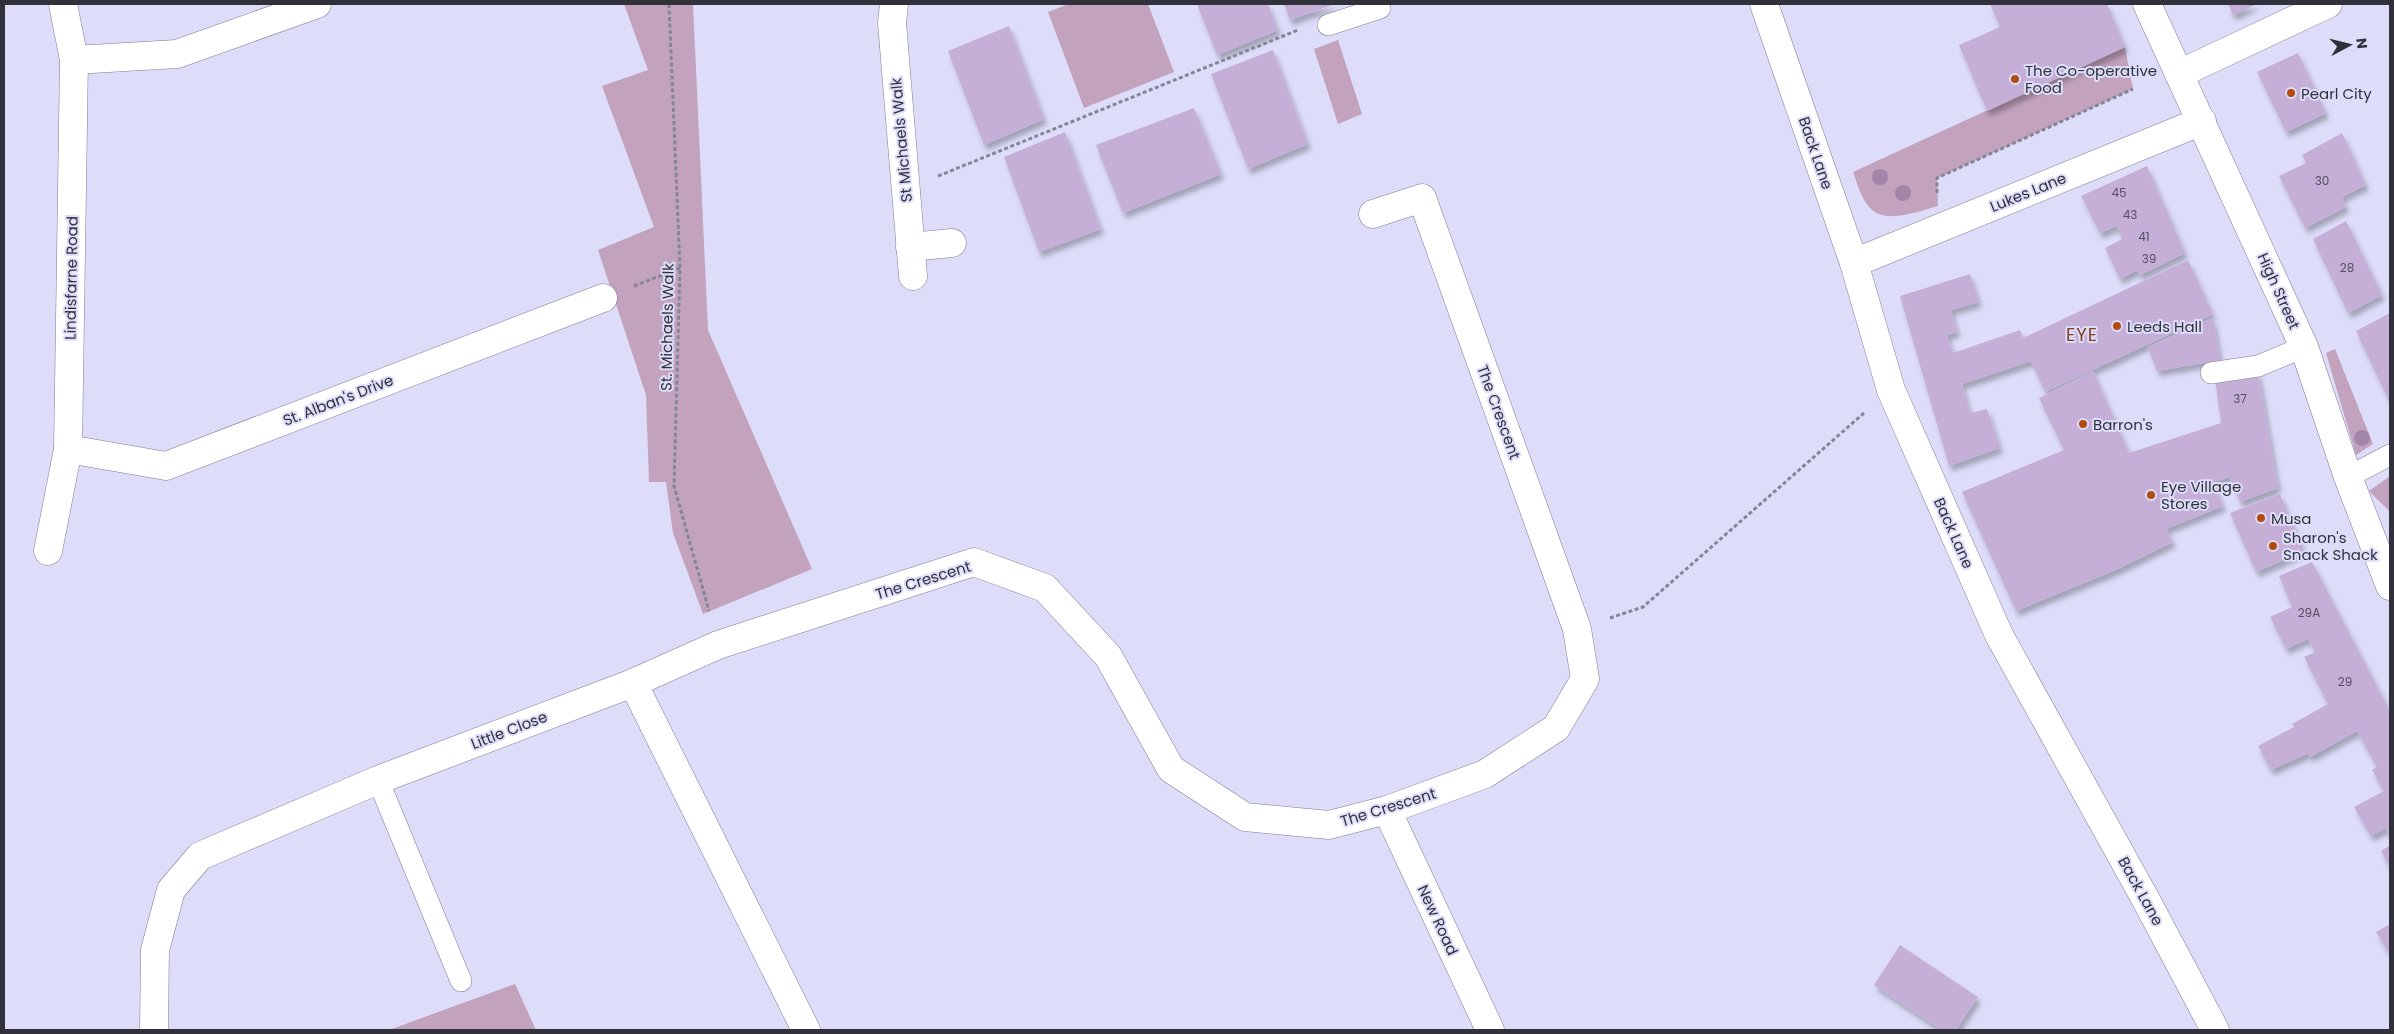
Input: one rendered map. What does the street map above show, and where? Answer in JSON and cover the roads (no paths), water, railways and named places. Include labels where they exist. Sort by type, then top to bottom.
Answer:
[{"type":"street","name":"Lindisfarne Road","points":[[48,551],[68,450],[74,60],[64,4]]},
{"type":"street","points":[[74,60],[177,54],[317,4]]},
{"type":"street","name":"St Michaels Walk","points":[[894,4],[892,23],[913,276]]},
{"type":"street","name":"Back Lane","points":[[1764,4],[1815,124],[1891,390],[1999,635],[2146,900],[2215,1030]]},
{"type":"street","name":"High Street","points":[[2147,4],[2304,347],[2348,477],[2390,586]]},
{"type":"street","points":[[2179,74],[2328,4]]},
{"type":"street","name":"Lukes Lane","points":[[1854,263],[2202,122]]},
{"type":"street","name":"The Crescent","points":[[633,683],[718,645],[974,562],[1046,588],[1108,656],[1172,769],[1245,817],[1329,824],[1387,810],[1486,774],[1556,728],[1585,679],[1577,629],[1422,198],[1374,214]]},
{"type":"street","points":[[910,247],[952,243]]},
{"type":"street","name":"St. Alban's Drive","points":[[68,450],[166,466],[603,298]]},
{"type":"street","points":[[633,683],[806,1030]]},
{"type":"street","name":"Little Close","points":[[154,1030],[155,950],[171,890],[200,856],[378,780],[633,683]]},
{"type":"street","name":"New Road","points":[[1387,810],[1490,1030]]},
{"type":"lane","points":[[1328,25],[1380,8]]},
{"type":"lane","points":[[2211,373],[2258,366],[2304,347]]},
{"type":"lane","points":[[2348,477],[2390,455]]},
{"type":"lane","points":[[378,780],[461,981]]},
{"type":"place","name":"The Co-operative Food","points":[[2015,79]]},
{"type":"place","name":"Pearl City","points":[[2291,93]]},
{"type":"place","name":"Leeds Hall","points":[[2117,326]]},
{"type":"place","name":"Barron's","points":[[2083,424]]},
{"type":"place","name":"Eye Village Stores","points":[[2151,495]]},
{"type":"place","name":"Musa","points":[[2261,518]]},
{"type":"place","name":"Sharon's Snack Shack","points":[[2273,546]]},
{"type":"district","name":"EYE","points":[[2082,334]]}]
